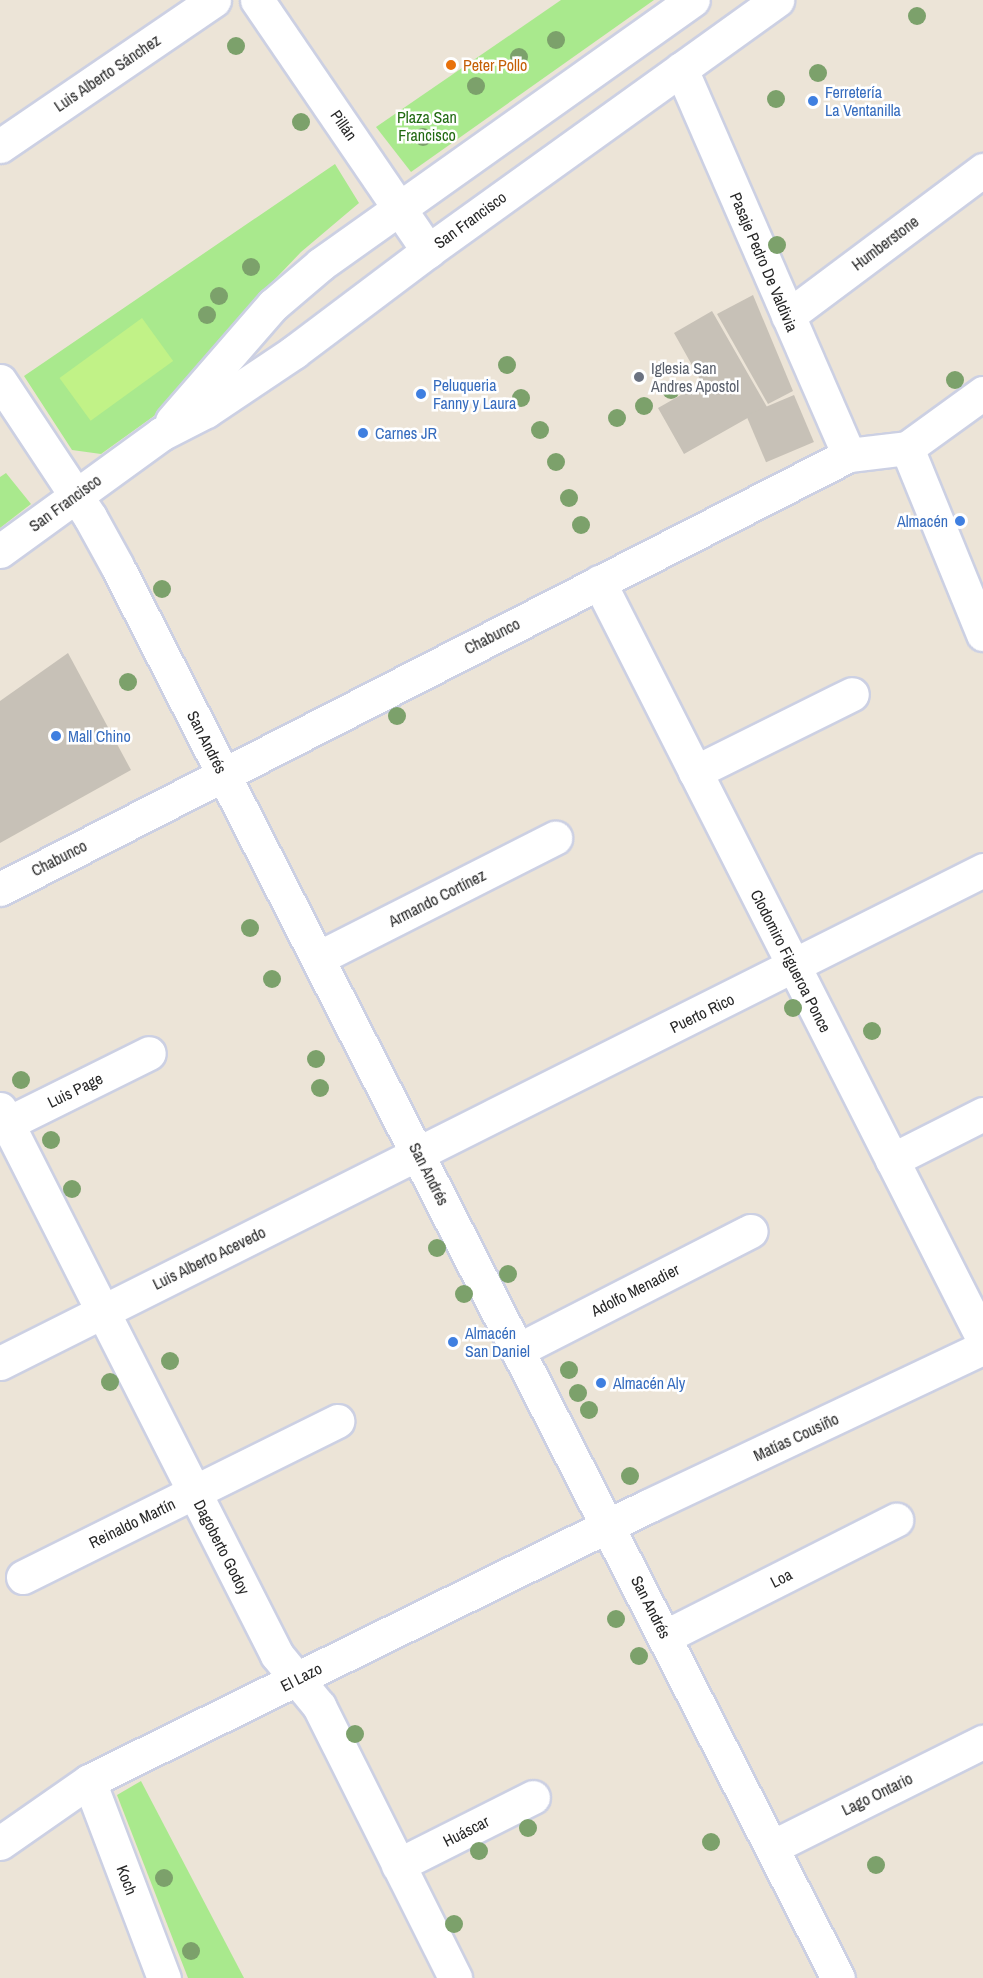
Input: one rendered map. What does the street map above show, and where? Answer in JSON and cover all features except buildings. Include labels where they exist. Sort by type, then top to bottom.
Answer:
[{"type":"street","name":"Luis Alberto Sánchez","points":[[0,146],[214,0]]},
{"type":"street","name":"Pillán","points":[[257,0],[401,206],[428,251]]},
{"type":"street","name":"San Francisco","points":[[161,434],[273,305],[321,264],[693,0]]},
{"type":"street","name":"San Francisco","points":[[0,551],[161,434],[206,411],[294,352],[428,251],[777,0]]},
{"type":"street","name":"Pasaje Pedro De Valdivia","points":[[681,69],[849,455]]},
{"type":"street","name":"Humberstone","points":[[788,316],[983,170]]},
{"type":"street","name":"San Andrés","points":[[0,381],[75,496],[117,566],[520,1350],[838,1978]]},
{"type":"street","name":"Chabunco","points":[[0,889],[849,455],[907,448],[983,393]]},
{"type":"street","points":[[907,448],[983,634]]},
{"type":"street","name":"Clodomiro Figueroa Ponce","points":[[599,582],[983,1340]]},
{"type":"street","points":[[695,772],[852,694]]},
{"type":"street","name":"Armando Cortínez","points":[[318,958],[555,838]]},
{"type":"street","name":"Puerto Rico","points":[[418,1154],[795,968],[983,870]]},
{"type":"street","name":"Luis Page","points":[[2,1120],[149,1053]]},
{"type":"street","points":[[892,1160],[983,1114]]},
{"type":"street","name":"Dagoberto Godoy","points":[[2,1120],[102,1310],[277,1655],[319,1706],[455,1978]]},
{"type":"street","name":"Luis Alberto Acevedo","points":[[0,1363],[418,1154]]},
{"type":"street","name":"Adolfo Menadier","points":[[520,1350],[751,1231]]},
{"type":"street","name":"Matías Cousiño","points":[[609,1525],[983,1348]]},
{"type":"street","name":"Reinaldo Martín","points":[[23,1577],[337,1421]]},
{"type":"street","name":"Loa","points":[[666,1636],[896,1520]]},
{"type":"street","name":"El Lazo","points":[[0,1843],[89,1781],[609,1525]]},
{"type":"street","name":"Lago Ontario","points":[[772,1847],[983,1742]]},
{"type":"street","name":"Koch","points":[[89,1781],[164,1978]]},
{"type":"street","name":"Huáscar","points":[[398,1865],[533,1797]]},
{"type":"green space","name":"Plaza San Francisco","points":[[561,0],[654,0],[411,172],[376,127]]},
{"type":"green space","points":[[335,164],[359,203],[301,252],[258,297],[189,382],[154,416],[101,454],[72,450],[24,376]]},
{"type":"green space","points":[[142,318],[173,361],[91,421],[59,378]]},
{"type":"green space","points":[[6,473],[31,504],[0,528],[0,477]]},
{"type":"green space","points":[[141,1781],[244,1978],[188,1978],[117,1795]]},
{"type":"place","name":"Peter Pollo","points":[[451,65]]},
{"type":"place","name":"Ferretería La Ventanilla","points":[[813,101]]},
{"type":"place","name":"Iglesia San Andres Apostol","points":[[639,377]]},
{"type":"place","name":"Peluqueria Fanny y Laura","points":[[421,394]]},
{"type":"place","name":"Carnes JR","points":[[363,433]]},
{"type":"place","name":"Almacén","points":[[960,521]]},
{"type":"place","name":"Mall Chino","points":[[56,736]]},
{"type":"place","name":"Almacén San Daniel","points":[[453,1342]]},
{"type":"place","name":"Almacén Aly","points":[[601,1383]]}]
